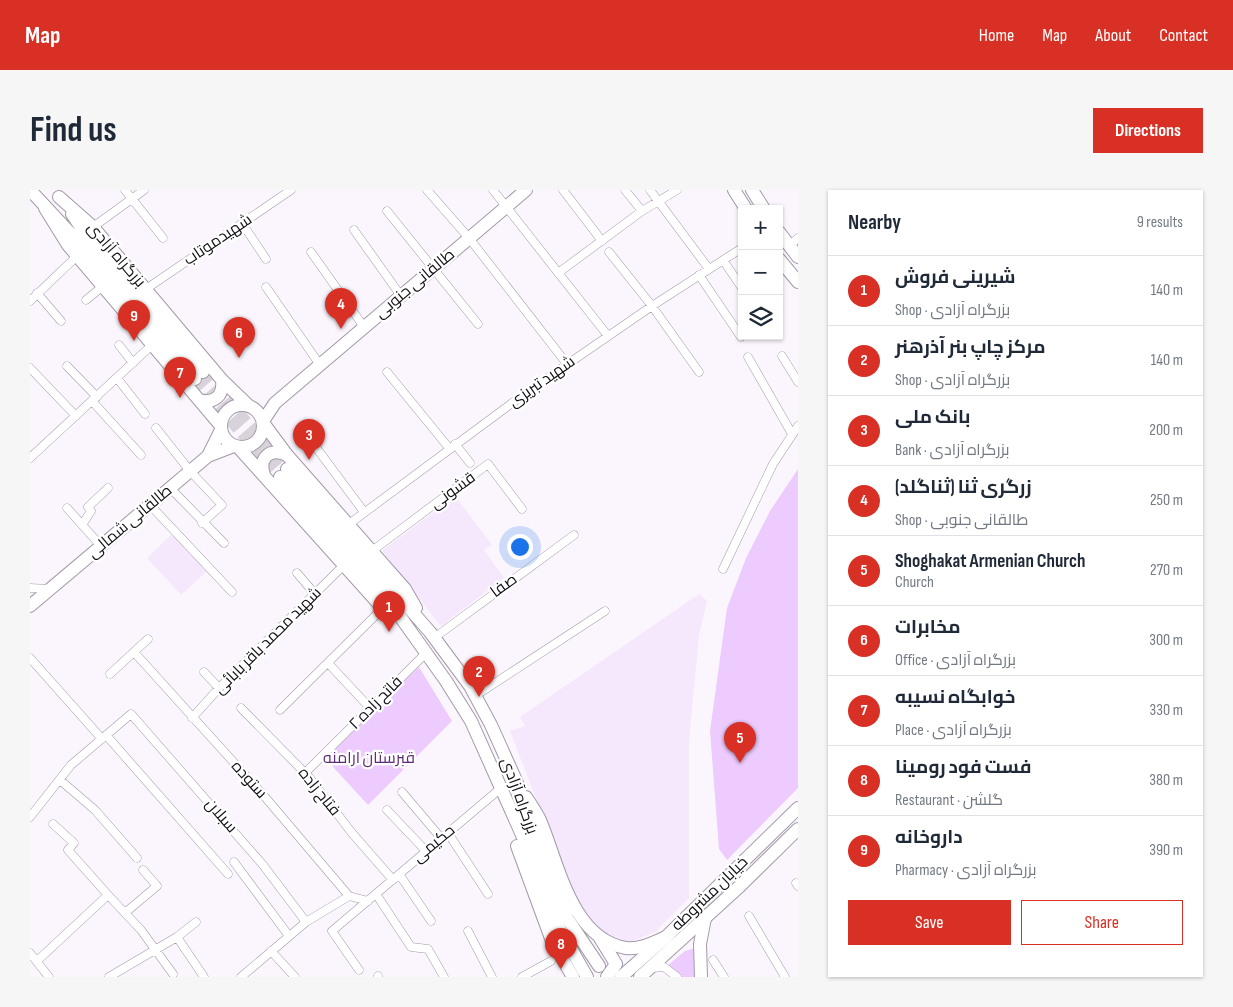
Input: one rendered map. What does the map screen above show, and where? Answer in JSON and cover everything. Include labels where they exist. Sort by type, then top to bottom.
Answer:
[{"type":"main road","name":"بزرگراه آزادی","points":[[30,190],[199,376],[84,232],[56,193]]},
{"type":"main road","name":"طالقانی جنوبی","points":[[263,423],[275,402],[526,190]]},
{"type":"main road","points":[[734,190],[743,205]]},
{"type":"main road","points":[[752,190],[761,205]]},
{"type":"main road","name":"بزرگراه آزادی","points":[[56,193],[93,227],[222,380],[249,406]]},
{"type":"main road","name":"بزرگراه آزادی","points":[[45,208],[77,256],[221,428]]},
{"type":"main road","points":[[793,242],[798,257]]},
{"type":"main road","points":[[783,264],[798,282]]},
{"type":"main road","points":[[199,400],[206,402],[214,400],[220,395],[223,388],[222,380]]},
{"type":"main road","points":[[208,456],[221,428],[223,416],[228,410],[242,405],[249,406],[259,413],[263,423],[260,438],[255,444],[248,447],[236,447],[223,437],[221,428]]},
{"type":"main road","name":"بزرگراه آزادی","points":[[263,423],[287,455],[405,589],[432,635],[476,696],[518,785],[530,824],[563,910],[599,966]]},
{"type":"main road","name":"بزرگراه آزادی","points":[[236,447],[264,475],[383,608],[422,648]]},
{"type":"main road","name":"طالقانی شمالی","points":[[30,606],[208,456],[236,447]]},
{"type":"main road","points":[[264,475],[261,467],[263,458],[270,452],[279,451],[287,455]]},
{"type":"main road","name":"بزرگراه آزادی","points":[[432,635],[283,473],[394,608],[471,721],[509,806],[558,926],[588,977]]},
{"type":"main road","points":[[518,785],[539,819],[570,901],[596,932],[602,938],[627,948],[666,937]]},
{"type":"main road","points":[[509,806],[514,839],[552,941],[573,977]]},
{"type":"main road","name":"خیابان مشروطه","points":[[614,975],[666,937],[798,808]]},
{"type":"main road","name":"خیابان مشروطه","points":[[640,977],[798,829]]},
{"type":"main road","points":[[701,977],[700,944],[705,918]]},
{"type":"main road","points":[[596,932],[616,961],[614,975]]},
{"type":"street","points":[[125,190],[163,238]]},
{"type":"street","points":[[93,227],[144,190]]},
{"type":"street","name":"شهیدموتاب","points":[[146,290],[291,190]]},
{"type":"street","points":[[427,190],[469,238],[567,364]]},
{"type":"street","points":[[492,190],[608,336]]},
{"type":"street","points":[[563,190],[602,241]]},
{"type":"street","points":[[625,190],[642,211]]},
{"type":"street","points":[[650,190],[709,269]]},
{"type":"street","points":[[558,274],[642,211],[677,190]]},
{"type":"street","points":[[387,211],[478,324]]},
{"type":"street","points":[[242,223],[266,259]]},
{"type":"street","points":[[354,230],[401,296]]},
{"type":"street","name":"شهید تبریزی","points":[[349,524],[452,446],[567,364],[739,250]]},
{"type":"street","points":[[311,252],[364,327]]},
{"type":"street","points":[[609,252],[652,306],[699,372]]},
{"type":"street","points":[[30,301],[77,256]]},
{"type":"street","points":[[723,260],[738,282]]},
{"type":"street","points":[[699,275],[738,333]]},
{"type":"street","points":[[86,300],[103,286]]},
{"type":"street","points":[[266,287],[320,364]]},
{"type":"street","points":[[37,294],[61,321]]},
{"type":"street","points":[[30,458],[152,345]]},
{"type":"street","points":[[119,346],[133,362]]},
{"type":"street","points":[[782,356],[798,382]]},
{"type":"street","points":[[748,357],[792,434]]},
{"type":"street","points":[[67,366],[141,455]]},
{"type":"street","points":[[30,368],[76,416]]},
{"type":"street","points":[[387,372],[452,446],[470,463]]},
{"type":"street","points":[[117,378],[145,414]]},
{"type":"street","points":[[724,569],[754,502],[798,426]]},
{"type":"street","points":[[156,428],[190,471],[222,505],[202,523]]},
{"type":"street","points":[[316,446],[364,512]]},
{"type":"street","name":"قشونی","points":[[372,551],[488,464],[522,509]]},
{"type":"street","points":[[82,525],[91,511],[88,507],[108,488]]},
{"type":"street","points":[[175,493],[202,523],[224,543]]},
{"type":"street","points":[[150,505],[232,592]]},
{"type":"street","points":[[67,508],[101,546]]},
{"type":"street","name":"صفا","points":[[432,635],[574,535]]},
{"type":"street","name":"شهید محمد باقر بابائی","points":[[192,718],[219,688],[344,565]]},
{"type":"street","points":[[297,573],[315,594]]},
{"type":"street","points":[[30,588],[51,588]]},
{"type":"street","points":[[280,710],[383,608]]},
{"type":"street","points":[[476,696],[606,611]]},
{"type":"street","points":[[110,674],[148,639]]},
{"type":"street","name":"فاتح زاده ۲","points":[[305,773],[370,708],[422,648]]},
{"type":"street","name":"ستوده","points":[[134,652],[265,797],[349,896]]},
{"type":"street","points":[[30,658],[228,874]]},
{"type":"street","points":[[328,663],[370,708]]},
{"type":"street","points":[[204,672],[219,688]]},
{"type":"street","name":"فتاح زاده","points":[[241,708],[305,773],[352,833],[396,877],[431,921]]},
{"type":"street","name":"سبلان","points":[[104,737],[132,714],[263,865],[306,922]]},
{"type":"street","points":[[31,811],[60,780],[71,765],[104,737]]},
{"type":"street","points":[[60,780],[94,810],[137,858]]},
{"type":"street","name":"حکیمی","points":[[359,970],[332,931],[501,788]]},
{"type":"street","points":[[402,792],[441,838]]},
{"type":"street","points":[[387,810],[426,852]]},
{"type":"street","points":[[53,824],[74,843],[68,850],[108,895],[126,912],[173,974]]},
{"type":"street","points":[[448,833],[488,894]]},
{"type":"street","points":[[234,862],[289,936]]},
{"type":"street","points":[[126,912],[157,886],[143,870]]},
{"type":"street","points":[[376,894],[411,947],[428,949],[444,977]]},
{"type":"street","points":[[37,961],[108,895]]},
{"type":"street","points":[[241,977],[306,922],[349,896],[368,901]]},
{"type":"street","points":[[749,916],[785,977]]},
{"type":"street","points":[[109,977],[177,937],[196,922]]},
{"type":"street","points":[[468,931],[492,977]]},
{"type":"street","points":[[177,937],[204,977]]},
{"type":"street","points":[[272,951],[295,977]]},
{"type":"street","points":[[30,953],[49,977]]},
{"type":"street","points":[[713,960],[724,977]]},
{"type":"street","points":[[522,977],[551,961]]},
{"type":"street","points":[[650,968],[664,967],[677,977]]},
{"type":"shaded area","points":[[455,496],[492,545],[484,550],[504,578],[441,626],[382,551]]},
{"type":"shaded area","points":[[172,534],[207,571],[181,595],[147,558]]},
{"type":"shaded area","points":[[699,594],[707,601],[699,635],[689,742],[689,898],[655,932],[625,944],[610,939],[593,926],[575,899],[510,731],[525,726],[520,717]]},
{"type":"green space","points":[[798,469],[798,788],[727,860],[719,849],[710,731],[727,608],[746,558],[770,511]]},
{"type":"green space","name":"قبرستان ارامنه","points":[[419,667],[452,721],[368,805],[324,757]]},
{"type":"green space","points":[[695,948],[696,977],[680,977],[667,966],[685,951]]},
{"type":"tunnel","points":[[203,372],[287,469]]},
{"type":"tunnel","points":[[195,379],[280,477]]},
{"type":"place","name":"زرگری ثنا (ثناگلد)","points":[[341,329]]},
{"type":"place","name":"داروخانه","points":[[134,341]]},
{"type":"place","name":"مخابرات","points":[[239,358]]},
{"type":"place","name":"خوابگاه نسیبه","points":[[180,398]]},
{"type":"place","name":"بانک ملی","points":[[309,460]]},
{"type":"place","name":"شیرینی فروش","points":[[389,632]]},
{"type":"place","name":"مرکز چاپ بنر آذرهنر","points":[[479,697]]},
{"type":"place","name":"Shoghakat Armenian Church","points":[[740,763]]},
{"type":"place","name":"فست فود رومینا","points":[[561,969]]}]
